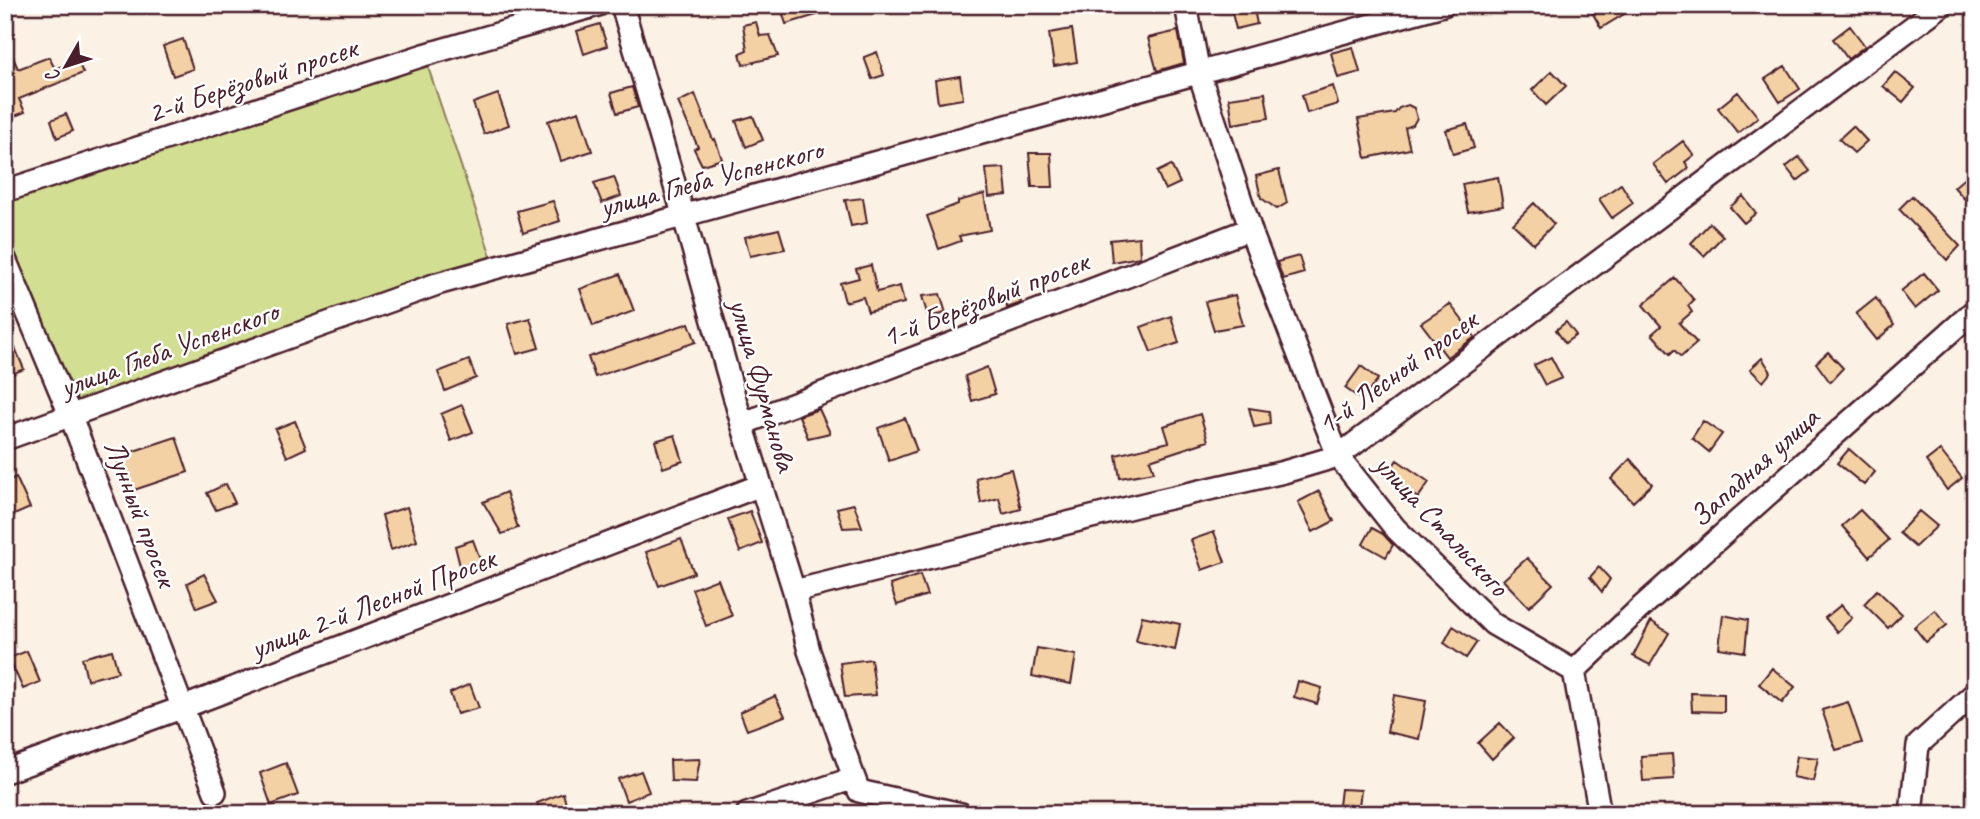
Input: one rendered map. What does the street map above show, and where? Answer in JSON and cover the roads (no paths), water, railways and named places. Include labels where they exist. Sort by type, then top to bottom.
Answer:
[{"type":"street","name":"2-й Берёзовый просек","points":[[5,191],[424,55],[598,5]]},
{"type":"street","name":"улица Фурманова","points":[[622,5],[809,650],[868,814]]},
{"type":"street","name":"улица Стальского","points":[[1185,5],[1199,73],[1250,229],[1338,456],[1395,528],[1493,624],[1574,671]]},
{"type":"street","name":"улица Глеба Успенского","points":[[5,439],[437,284],[1443,5]]},
{"type":"street","name":"1-й Лесной просек","points":[[794,591],[1284,472],[1338,456],[1942,5]]},
{"type":"street","name":"1-й Берёзовый просек","points":[[742,424],[1250,229]]},
{"type":"street","name":"Лунный просек","points":[[5,259],[71,417],[215,792]]},
{"type":"street","name":"Западная улица","points":[[1574,671],[1638,610],[1975,310]]},
{"type":"street","name":"улица 2-й Лесной Просек","points":[[5,772],[184,707],[761,485]]},
{"type":"street","points":[[1574,671],[1600,814]]},
{"type":"street","points":[[1911,814],[1918,744],[1975,693]]},
{"type":"street","points":[[747,814],[856,785],[961,814]]}]
